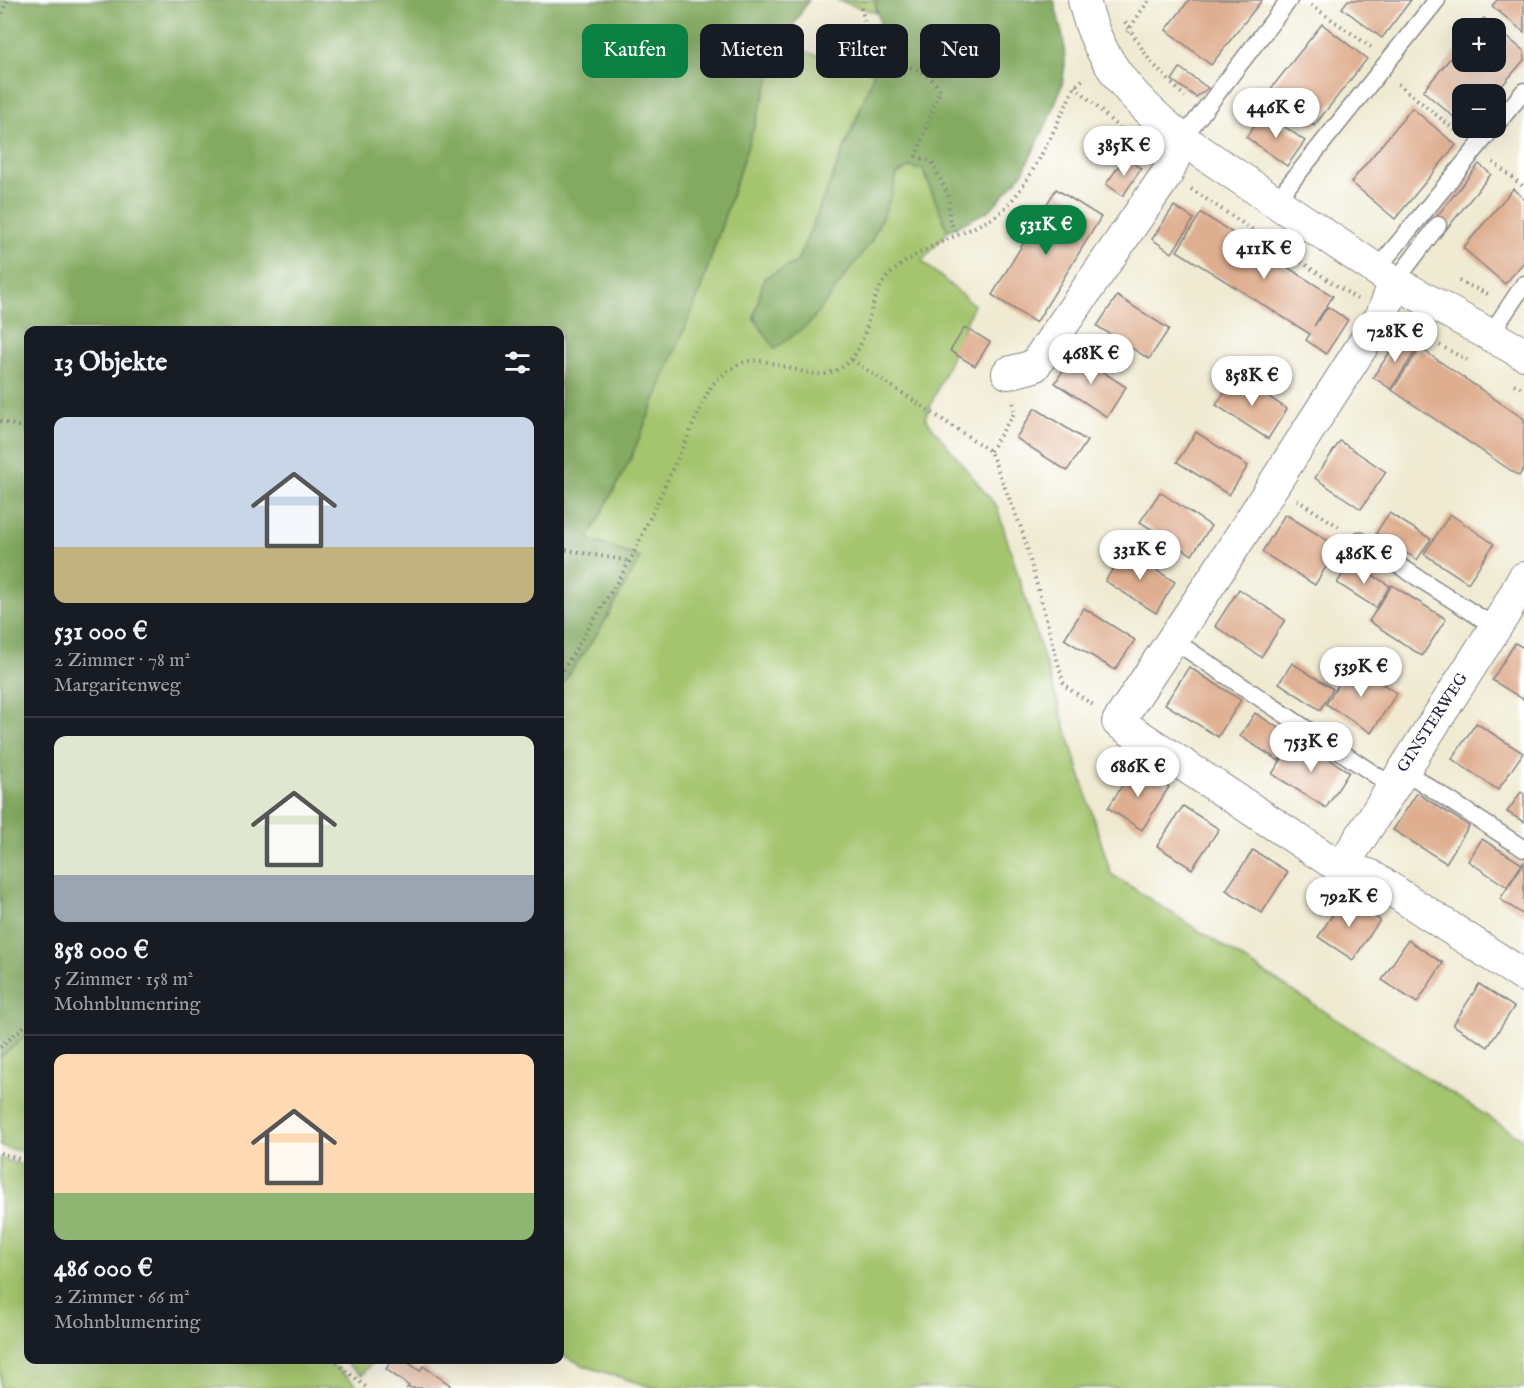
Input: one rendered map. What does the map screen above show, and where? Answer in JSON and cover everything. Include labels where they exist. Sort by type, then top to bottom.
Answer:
[{"type":"street","points":[[1084,0],[1089,23],[1106,60],[1152,114],[1182,139],[1385,276],[1524,354]]},
{"type":"street","points":[[1008,373],[1034,366],[1167,174],[1182,139]]},
{"type":"street","points":[[1385,276],[1382,315],[1118,722],[1341,868],[1369,875],[1524,976]]},
{"type":"street","name":"GINSTERWEG","points":[[1341,868],[1524,578]]},
{"type":"lane","points":[[1182,139],[1204,114],[1289,0]]},
{"type":"lane","points":[[1276,201],[1437,0]]},
{"type":"lane","points":[[1506,113],[1524,91]]},
{"type":"lane","points":[[1385,276],[1485,138]]},
{"type":"lane","points":[[1385,276],[1438,225]]},
{"type":"lane","points":[[1490,336],[1524,284]]},
{"type":"lane","points":[[1359,540],[1495,627]]},
{"type":"lane","points":[[1173,640],[1397,778],[1524,849]]},
{"type":"path","points":[[0,19],[7,0]]},
{"type":"path","points":[[1304,0],[1385,65],[1524,187]]},
{"type":"path","points":[[861,8],[876,60],[915,68],[933,79],[940,90],[916,156],[932,162],[949,197],[949,218],[956,234]]},
{"type":"path","points":[[1124,20],[1167,81],[1204,114]]},
{"type":"path","points":[[564,668],[630,561],[711,386],[726,371],[744,361],[762,359],[779,366],[818,375],[831,372],[852,360],[861,347],[879,289],[890,275],[911,258],[993,217],[1006,207],[1030,171],[1075,86],[1106,60]]},
{"type":"path","points":[[852,360],[990,451],[1023,530],[1064,685],[1118,722]]},
{"type":"path","points":[[990,451],[1015,412],[1008,373]]},
{"type":"path","points":[[0,421],[24,428]]},
{"type":"path","points":[[1272,484],[1359,540]]},
{"type":"path","points":[[564,550],[630,561]]},
{"type":"path","points":[[0,1047],[24,1026]]},
{"type":"path","points":[[0,1153],[24,1161]]},
{"type":"path","points":[[338,1364],[367,1388]]},
{"type":"green space","points":[[0,0],[809,0],[794,24],[700,24],[700,78],[770,78],[699,294],[630,460],[588,539],[640,558],[601,628],[564,681],[564,326],[24,326],[24,1037],[0,1057]]},
{"type":"green space","points":[[837,0],[875,0],[876,13]]},
{"type":"green space","points":[[875,0],[1054,0],[1064,42],[1065,65],[1062,85],[1051,115],[1022,174],[990,210],[948,231],[923,170],[909,167],[897,174],[890,200],[871,242],[810,323],[775,349],[754,318],[764,278],[797,262],[872,78],[908,78],[908,24],[880,24]]},
{"type":"green space","points":[[804,51],[816,55],[816,78],[873,78],[797,262],[764,278],[754,318],[890,200],[897,174],[909,167],[923,170],[948,231],[922,261],[974,305],[925,418],[997,507],[1111,874],[1524,1140],[1524,1388],[654,1388],[585,1366],[564,1356],[564,681],[601,628],[640,558],[587,539],[630,460],[699,294],[770,78],[804,78]]},
{"type":"green space","points":[[24,1037],[24,1152],[0,1146],[0,1057]]},
{"type":"green space","points":[[0,1158],[24,1166],[24,1364],[332,1364],[360,1388],[0,1388]]},
{"type":"green space","points":[[347,1364],[371,1364],[362,1375]]},
{"type":"building","points":[[1189,0],[1262,0],[1211,65],[1166,30]]},
{"type":"building","points":[[1348,0],[1411,0],[1382,38],[1342,8]]},
{"type":"building","points":[[1497,0],[1524,0],[1524,32],[1492,6]]},
{"type":"building","points":[[1322,24],[1367,59],[1314,126],[1269,91]]},
{"type":"building","points":[[1506,36],[1524,51],[1524,60],[1504,84],[1452,84],[1452,116],[1423,91],[1452,56],[1452,72],[1506,72]]},
{"type":"building","points":[[1180,68],[1208,88],[1196,97],[1172,80]]},
{"type":"building","points":[[1412,108],[1456,145],[1395,219],[1351,182]]},
{"type":"building","points":[[1264,112],[1305,141],[1287,166],[1246,137]]},
{"type":"building","points":[[1125,157],[1141,169],[1123,196],[1106,184]]},
{"type":"building","points":[[1479,164],[1491,174],[1445,231],[1433,221]]},
{"type":"building","points":[[1056,189],[1101,217],[1036,323],[992,295]]},
{"type":"building","points":[[1513,189],[1524,199],[1524,262],[1505,284],[1463,248]]},
{"type":"building","points":[[1174,206],[1194,219],[1172,253],[1152,239]]},
{"type":"building","points":[[1201,213],[1333,296],[1314,326],[1328,307],[1348,320],[1326,354],[1306,340],[1310,334],[1177,251]]},
{"type":"building","points":[[1117,296],[1169,329],[1149,359],[1097,326]]},
{"type":"building","points":[[965,327],[990,342],[975,366],[950,351]]},
{"type":"building","points":[[1400,337],[1417,349],[1391,389],[1373,377]]},
{"type":"building","points":[[1420,348],[1524,419],[1524,468],[1519,476],[1392,390]]},
{"type":"building","points":[[1074,353],[1126,387],[1107,417],[1055,383]]},
{"type":"building","points":[[1236,375],[1287,409],[1268,439],[1216,405]]},
{"type":"building","points":[[1035,408],[1087,441],[1067,471],[1016,438]]},
{"type":"building","points":[[1196,432],[1248,466],[1229,495],[1177,462]]},
{"type":"building","points":[[1340,441],[1386,472],[1361,509],[1315,478]]},
{"type":"building","points":[[1160,492],[1211,526],[1192,555],[1140,522]]},
{"type":"building","points":[[1389,513],[1431,539],[1417,560],[1376,533]]},
{"type":"building","points":[[1285,514],[1338,547],[1315,585],[1262,552]]},
{"type":"building","points":[[1450,514],[1494,544],[1468,583],[1424,554]]},
{"type":"building","points":[[1125,550],[1175,582],[1156,613],[1105,581]]},
{"type":"building","points":[[1351,561],[1390,586],[1376,608],[1337,583]]},
{"type":"building","points":[[1392,585],[1446,619],[1422,656],[1369,621]]},
{"type":"building","points":[[1239,589],[1285,620],[1261,657],[1215,626]]},
{"type":"building","points":[[1084,608],[1135,640],[1115,670],[1064,639]]},
{"type":"building","points":[[1515,643],[1524,648],[1524,700],[1492,680]]},
{"type":"building","points":[[1292,663],[1333,689],[1320,710],[1279,683]]},
{"type":"building","points":[[1352,664],[1397,693],[1371,733],[1326,704]]},
{"type":"building","points":[[1189,667],[1241,700],[1218,737],[1165,704]]},
{"type":"building","points":[[1255,713],[1294,738],[1279,761],[1240,736]]},
{"type":"building","points":[[1476,723],[1523,753],[1498,790],[1452,759]]},
{"type":"building","points":[[1296,737],[1349,772],[1326,808],[1272,774]]},
{"type":"building","points":[[1135,765],[1169,787],[1142,830],[1108,808]]},
{"type":"building","points":[[1521,792],[1524,794],[1524,822],[1507,812]]},
{"type":"building","points":[[1417,793],[1469,826],[1446,863],[1393,830]]},
{"type":"building","points":[[1183,806],[1219,829],[1192,869],[1157,846]]},
{"type":"building","points":[[1482,839],[1522,864],[1507,887],[1468,861]]},
{"type":"building","points":[[1253,850],[1288,872],[1262,913],[1226,890]]},
{"type":"building","points":[[1524,862],[1524,915],[1500,899]]},
{"type":"building","points":[[1344,897],[1380,920],[1353,960],[1318,937]]},
{"type":"building","points":[[1408,940],[1443,963],[1417,1003],[1382,980]]},
{"type":"building","points":[[1479,984],[1514,1007],[1488,1047],[1453,1025]]},
{"type":"building","points":[[389,1364],[410,1364],[420,1371],[423,1366],[450,1385],[448,1388],[407,1388],[409,1386],[386,1369]]}]
